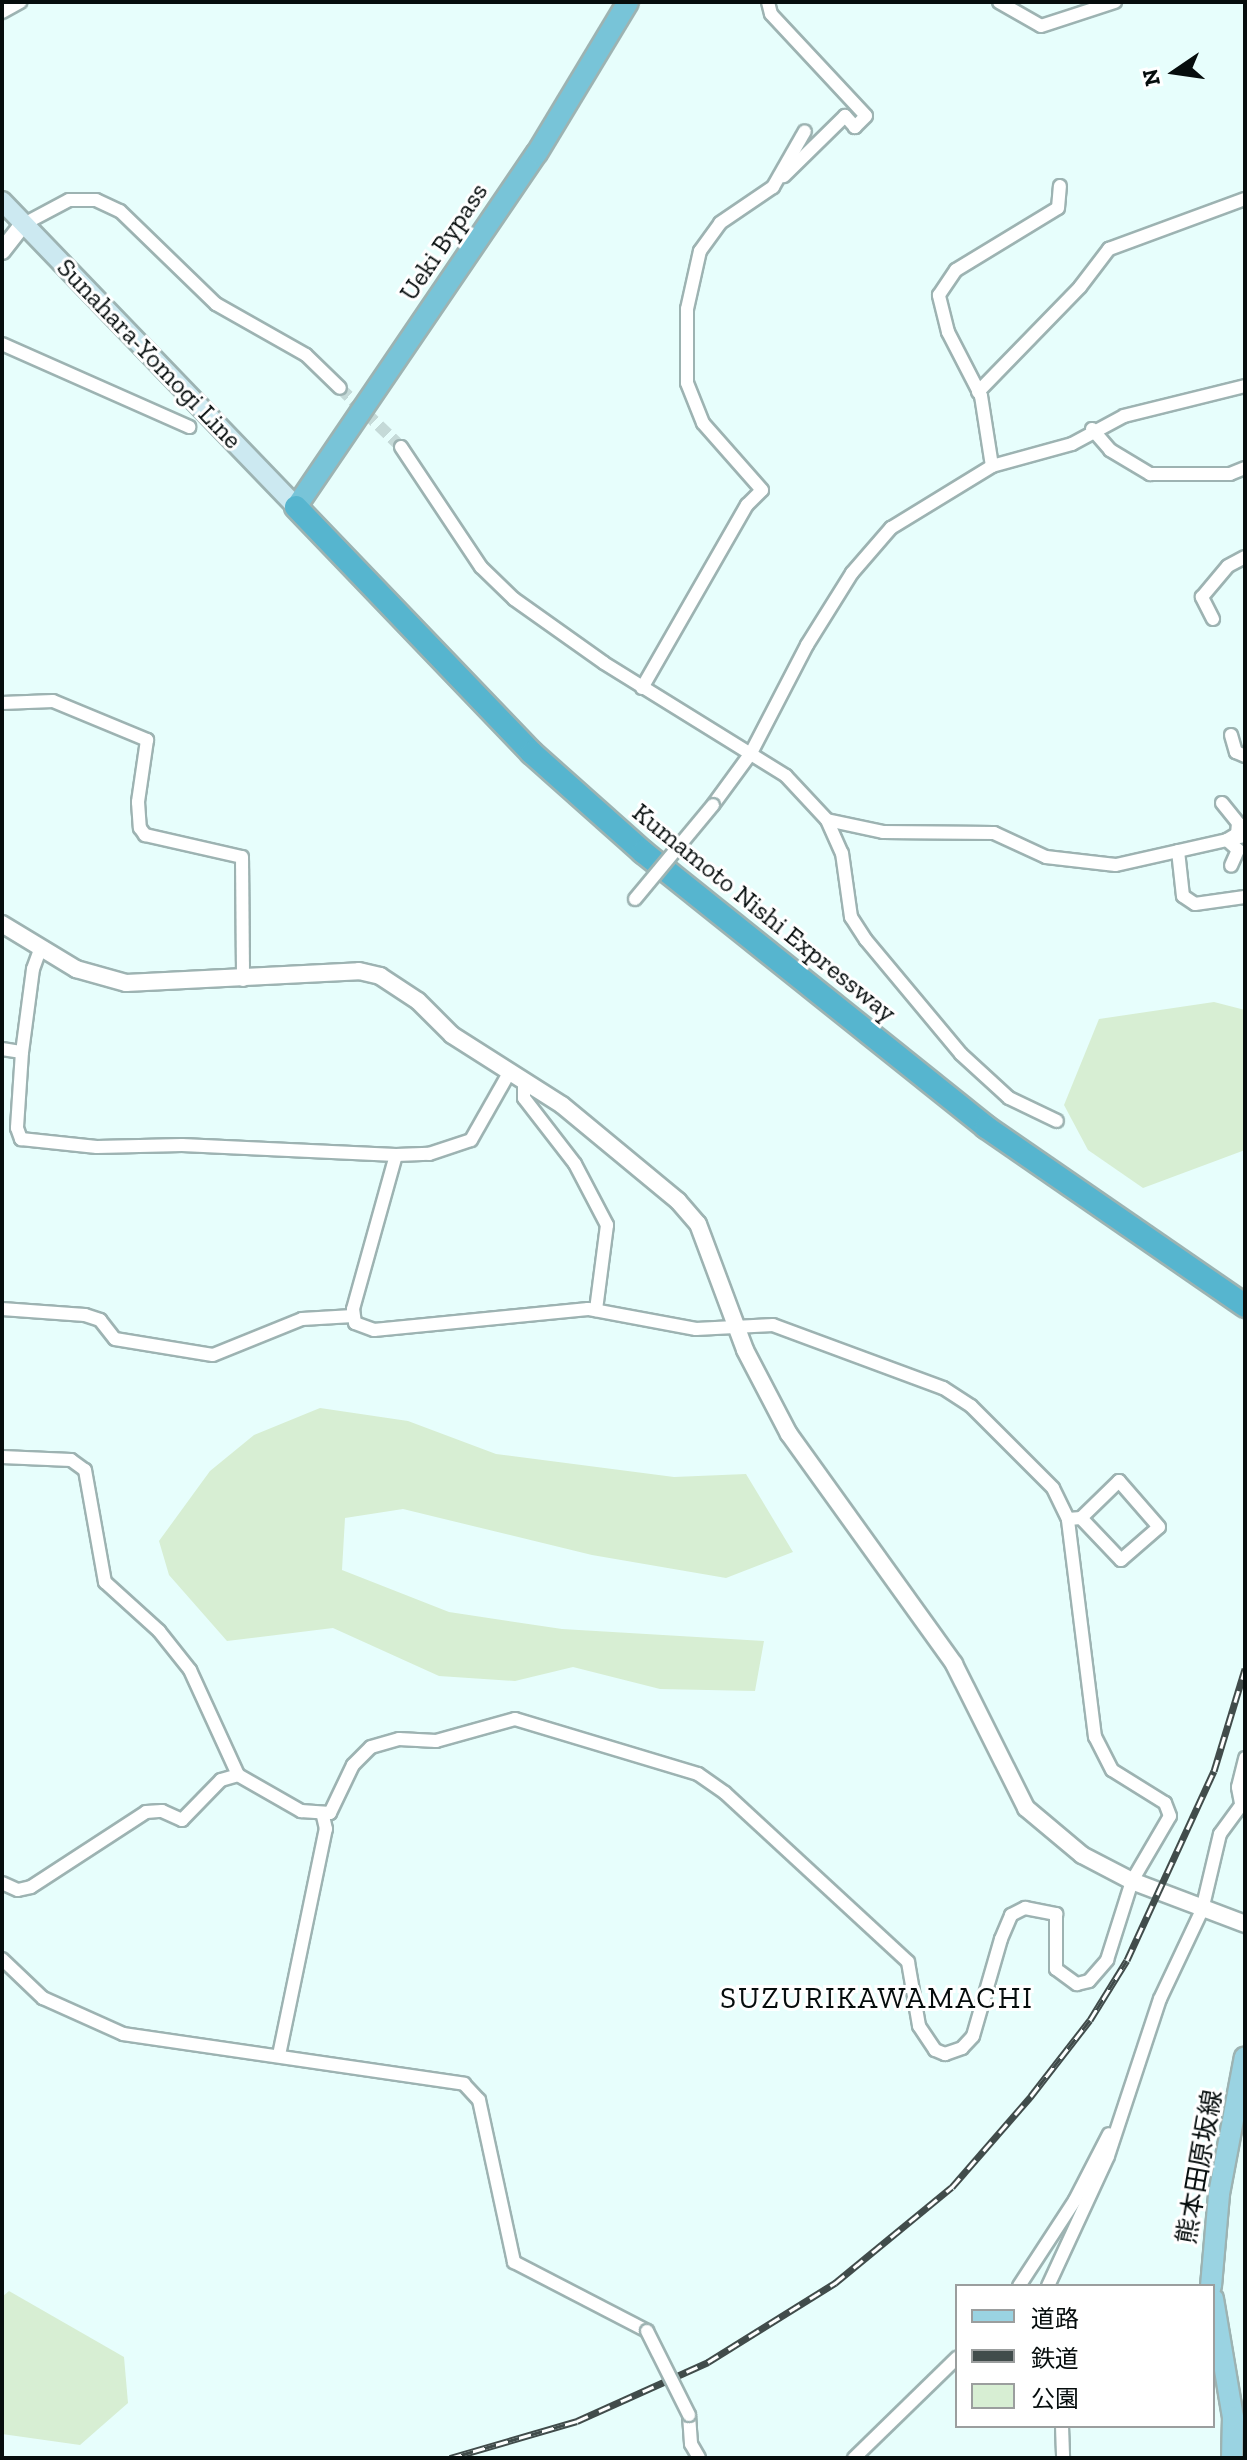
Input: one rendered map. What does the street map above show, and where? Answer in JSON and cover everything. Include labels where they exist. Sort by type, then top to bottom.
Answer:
[{"type":"highway","name":"Ueki Bypass","points":[[296,507],[537,153],[628,2]]},
{"type":"highway","name":"Kumamoto Nishi Expressway","points":[[296,507],[532,753],[643,852],[986,1127],[1245,1306]]},
{"type":"main road","name":"Sunahara-Yomogi Line","points":[[2,201],[296,507]]},
{"type":"main road","name":"熊本田原坂線","points":[[1211,2284],[1219,2194],[1245,2057]]},
{"type":"main road","points":[[1215,2311],[1233,2417],[1232,2458]]},
{"type":"street","points":[[2,12],[20,2]]},
{"type":"street","points":[[642,688],[747,505],[762,490],[703,423],[687,383],[687,309],[700,251],[720,223],[773,187],[845,116],[855,127],[866,116],[771,14],[768,2]]},
{"type":"street","points":[[999,2],[1041,26],[1115,2]]},
{"type":"street","points":[[773,187],[805,131]]},
{"type":"street","points":[[992,466],[978,392],[948,332],[939,295],[956,270],[1058,208],[1060,186]]},
{"type":"street","points":[[978,392],[1080,287],[1109,249],[1245,199]]},
{"type":"street","points":[[2,251],[22,225],[69,200],[96,200],[120,211],[216,304],[306,355],[340,388]]},
{"type":"street","points":[[2,344],[189,427]]},
{"type":"street","points":[[635,899],[713,805],[751,753],[807,645],[879,538],[992,466],[1072,444],[1092,429],[1245,386]]},
{"type":"street","points":[[1092,429],[1110,450],[1150,474],[1230,474],[1245,468]]},
{"type":"street","points":[[401,447],[492,578],[554,629],[642,688],[786,776],[827,820],[842,853],[851,917],[866,940],[961,1054],[1009,1098],[1057,1121]]},
{"type":"street","points":[[1213,619],[1202,597],[1228,566],[1245,557]]},
{"type":"street","points":[[2,703],[53,701],[147,740],[138,802],[140,828],[145,835],[242,857],[243,980]]},
{"type":"street","points":[[1231,735],[1236,752],[1245,756]]},
{"type":"street","points":[[1222,803],[1238,823],[1237,834],[1227,840]]},
{"type":"street","points":[[827,820],[883,832],[994,833],[1046,857],[1116,865],[1245,836]]},
{"type":"street","points":[[1227,840],[1238,850],[1231,866]]},
{"type":"street","points":[[1178,851],[1183,896],[1195,904],[1245,897]]},
{"type":"street","points":[[2,924],[76,969],[126,983],[243,980],[359,971],[380,976],[418,1001],[452,1035],[562,1105],[678,1201],[713,1254],[737,1330],[789,1434],[954,1664],[1026,1808],[1064,1843],[1132,1881],[1245,1924]]},
{"type":"street","points":[[41,947],[33,969],[22,1052],[17,1128],[26,1141],[429,1154],[471,1140],[509,1073]]},
{"type":"street","points":[[2,1049],[22,1052]]},
{"type":"street","points":[[524,1081],[524,1098],[575,1164],[607,1225],[596,1310]]},
{"type":"street","points":[[396,1155],[353,1316],[358,1326],[374,1330],[596,1310],[678,1327],[737,1330],[773,1325],[943,1388],[971,1406],[1053,1488],[1074,1519],[1121,1560],[1159,1527],[1119,1481],[1074,1519]]},
{"type":"street","points":[[2,1309],[85,1315],[100,1320],[115,1339],[213,1355],[302,1319],[353,1316]]},
{"type":"street","points":[[2,1457],[71,1460],[85,1470],[105,1582],[159,1631],[190,1670],[238,1775],[301,1811],[323,1816],[332,1811],[353,1765],[371,1747],[399,1739],[450,1738],[497,1720],[515,1719],[698,1774],[790,1848],[908,1962],[919,2026],[925,2041],[945,2054],[962,2048],[973,2036],[1011,1915],[1033,1907],[1056,1914],[1056,1969],[1077,1984],[1089,1981],[1107,1960],[1132,1881],[1170,1816],[1165,1803],[1112,1770],[1095,1737],[1074,1519]]},
{"type":"street","points":[[1020,2284],[1075,2200],[1116,2120],[1160,1999],[1202,1910],[1220,1834],[1243,1801],[1239,1777],[1245,1758]]},
{"type":"street","points":[[2,1883],[18,1890],[31,1887],[146,1812],[162,1811],[182,1820],[221,1780],[238,1775]]},
{"type":"street","points":[[279,2055],[326,1829],[323,1816]]},
{"type":"street","points":[[2,1959],[43,1998],[86,2021],[123,2034],[366,2066],[473,2090],[514,2262],[647,2331],[689,2415],[691,2444],[699,2458]]},
{"type":"street","points":[[1049,2284],[1108,2156],[1116,2120]]},
{"type":"street","points":[[854,2458],[955,2360]]},
{"type":"street","points":[[1062,2428],[1063,2458]]},
{"type":"green space","points":[[1214,1002],[1245,1010],[1245,1150],[1143,1188],[1088,1150],[1064,1105],[1099,1019]]},
{"type":"green space","points":[[320,1408],[408,1421],[496,1454],[674,1477],[746,1474],[793,1552],[726,1578],[592,1555],[403,1509],[345,1518],[342,1570],[449,1612],[562,1629],[764,1641],[755,1691],[660,1689],[573,1667],[515,1681],[439,1676],[333,1628],[227,1641],[169,1575],[159,1541],[210,1471],[254,1435]]},
{"type":"green space","points":[[9,2291],[124,2357],[128,2403],[80,2445],[2,2434],[2,2297]]},
{"type":"tunnel","points":[[340,388],[401,447]]},
{"type":"railway","points":[[450,2458],[577,2421],[708,2362],[835,2283],[952,2187],[1031,2096],[1090,2020],[1127,1960],[1214,1771],[1245,1669]]},
{"type":"district","name":"SUZURIKAWAMACHI","points":[[877,1998]]}]
